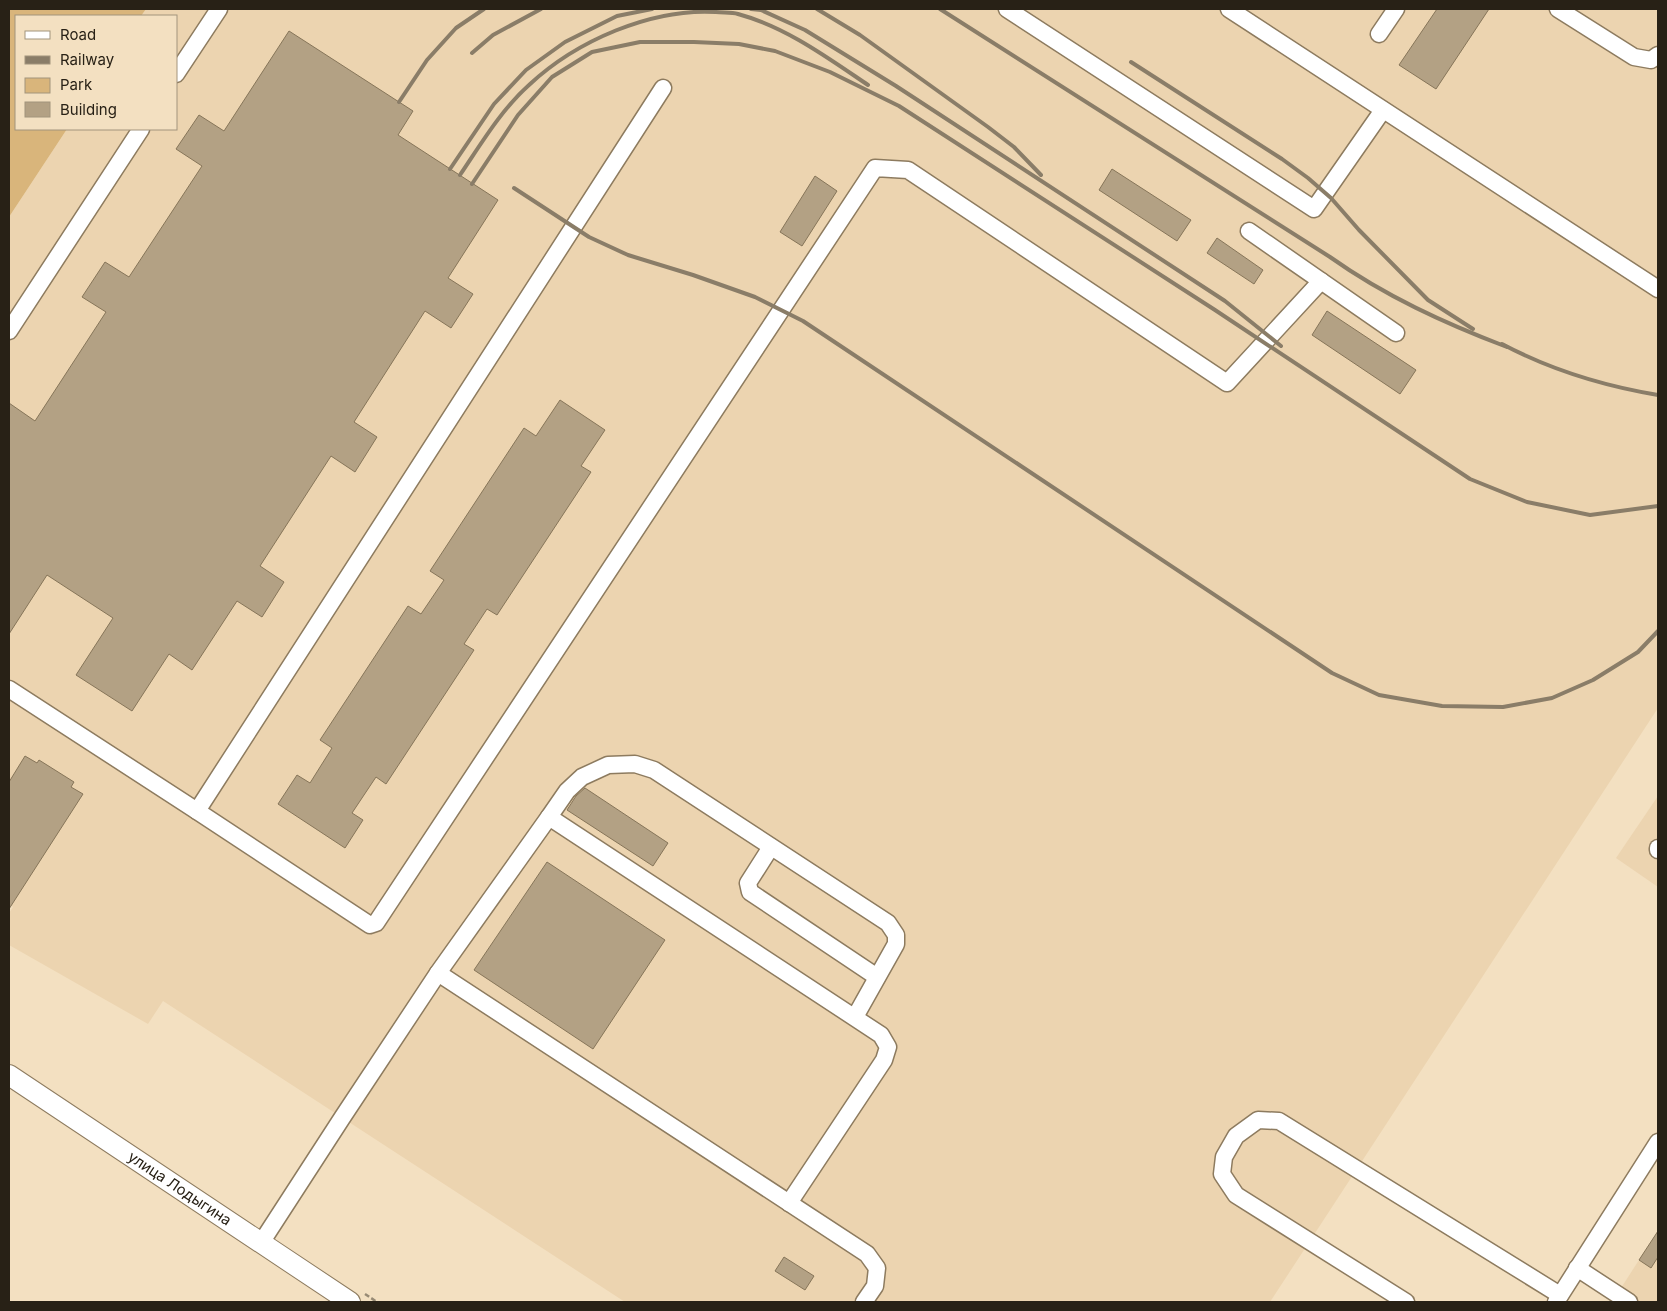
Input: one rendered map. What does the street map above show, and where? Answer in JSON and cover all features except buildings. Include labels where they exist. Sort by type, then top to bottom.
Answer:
[{"type":"main road","name":"улица Лодыгина","points":[[9,1076],[350,1302]]},
{"type":"street","points":[[178,71],[219,9]]},
{"type":"street","points":[[1007,9],[1314,209],[1383,110]]},
{"type":"street","points":[[1230,9],[1658,289]]},
{"type":"street","points":[[1379,34],[1396,9]]},
{"type":"street","points":[[1558,9],[1634,57],[1652,60],[1658,55]]},
{"type":"street","points":[[197,810],[663,88]]},
{"type":"street","points":[[9,331],[139,130]]},
{"type":"street","points":[[9,689],[197,810],[370,926],[376,923],[875,168],[908,170],[1227,382],[1321,281]]},
{"type":"street","points":[[1249,231],[1396,333]]},
{"type":"street","points":[[261,1244],[438,973],[567,791],[582,777],[608,765],[635,764],[654,770],[888,923],[896,935],[896,944],[855,1017]]},
{"type":"street","points":[[549,817],[881,1034],[888,1047],[884,1060],[789,1203]]},
{"type":"street","points":[[771,847],[748,883],[750,892],[877,977]]},
{"type":"street","points":[[438,973],[867,1254],[877,1268],[875,1286],[864,1302]]},
{"type":"street","points":[[1406,1302],[1236,1195],[1222,1174],[1224,1156],[1236,1136],[1258,1120],[1279,1121],[1558,1299],[1658,1142]]},
{"type":"street","points":[[1578,1268],[1629,1302]]},
{"type":"shaded area","points":[[146,9],[1658,9],[1658,708],[1270,1302],[625,1302],[163,1001],[148,1024],[9,945],[9,913],[13,907],[9,904],[9,217],[66,130],[178,130],[178,15],[142,15]]},
{"type":"shaded area","points":[[1658,796],[1658,887],[1616,858]]},
{"type":"shaded area","points":[[1658,1231],[1658,1302],[1612,1302],[1639,1260]]},
{"type":"green space","points":[[9,9],[146,9],[142,15],[15,15],[15,130],[66,130],[9,217]]},
{"type":"railway","points":[[399,102],[427,60],[456,28],[484,9]]},
{"type":"railway","points":[[472,53],[493,35],[541,9]]},
{"type":"railway","points":[[450,169],[494,104],[526,70],[565,42],[617,16],[652,9]]},
{"type":"railway","points":[[751,9],[761,10],[805,30],[896,86],[1225,301],[1281,346]]},
{"type":"railway","points":[[817,9],[860,35],[988,127],[1014,147],[1041,175]]},
{"type":"railway","points":[[940,9],[1372,284],[1416,308],[1507,347]]},
{"type":"railway","points":[[460,175],[509,105],[548,69],[569,54],[616,30],[666,16],[691,12],[716,12],[735,13],[756,20],[806,44],[868,85]]},
{"type":"railway","points":[[472,184],[518,115],[552,77],[592,52],[640,42],[739,44],[775,51],[830,72],[899,106],[1215,310],[1470,479],[1527,502],[1590,515],[1658,506]]},
{"type":"railway","points":[[1131,62],[1282,159],[1308,178],[1331,198],[1359,230],[1428,300],[1473,329]]},
{"type":"railway","points":[[514,188],[589,237],[628,255],[755,297],[803,321],[1332,673],[1379,695],[1442,706],[1503,707],[1552,698],[1593,680],[1638,652],[1658,631]]},
{"type":"railway","points":[[1502,344],[1539,362],[1578,376],[1658,395]]}]
